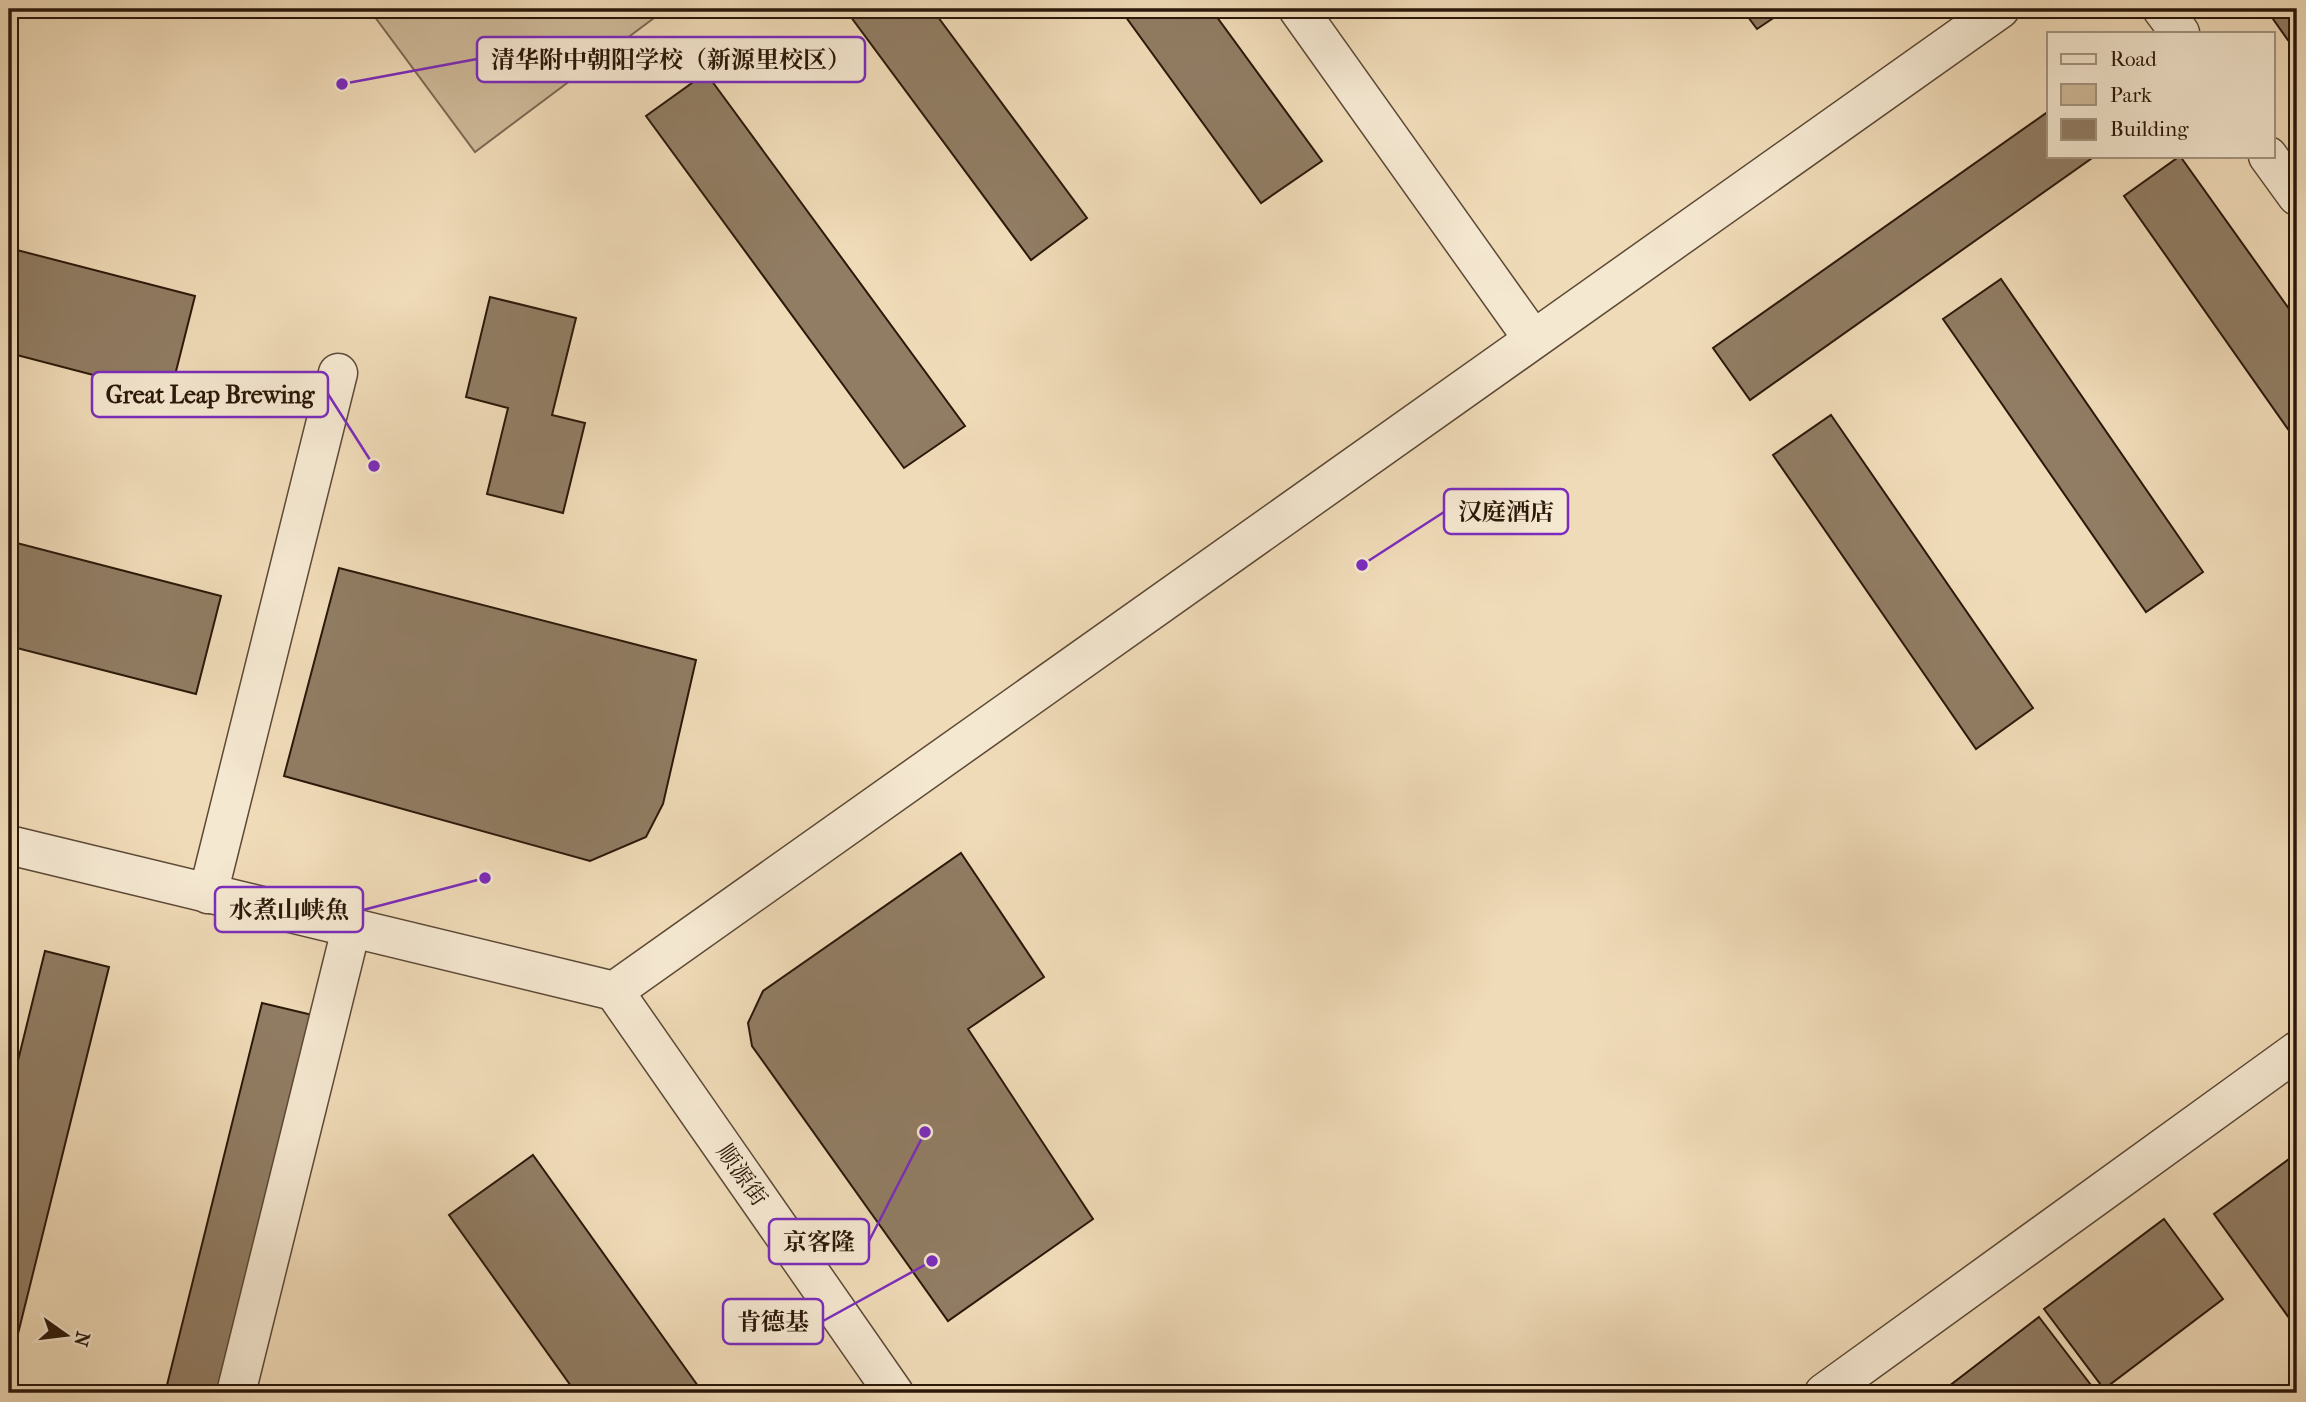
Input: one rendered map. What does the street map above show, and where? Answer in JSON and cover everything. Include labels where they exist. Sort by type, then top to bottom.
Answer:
[{"type":"street","points":[[1298,9],[1533,339]]},
{"type":"street","points":[[9,845],[614,991],[2000,9]]},
{"type":"street","points":[[2162,9],[2178,32]]},
{"type":"street","points":[[2269,158],[2297,196]]},
{"type":"street","points":[[208,894],[338,373]]},
{"type":"street","points":[[236,1393],[351,929]]},
{"type":"street","name":"顺源街","points":[[614,991],[894,1393]]},
{"type":"street","points":[[1824,1393],[2297,1051]]},
{"type":"green space","points":[[369,9],[666,9],[475,152]]},
{"type":"building","points":[[845,9],[932,9],[1087,218],[1031,260]]},
{"type":"building","points":[[1120,9],[1211,9],[1322,161],[1261,203]]},
{"type":"building","points":[[1742,9],[1787,9],[1757,29]]},
{"type":"building","points":[[2266,9],[2297,9],[2297,53]]},
{"type":"building","points":[[706,73],[965,426],[904,468],[646,116]]},
{"type":"building","points":[[2047,112],[2047,158],[2092,158],[1750,400],[1713,348]]},
{"type":"building","points":[[2177,158],[2181,158],[2297,320],[2297,442],[2124,196]]},
{"type":"building","points":[[9,248],[195,296],[170,395],[9,353]]},
{"type":"building","points":[[2001,279],[2203,572],[2146,612],[1943,319]]},
{"type":"building","points":[[490,297],[576,318],[552,415],[585,423],[563,513],[487,494],[508,408],[466,397]]},
{"type":"building","points":[[1831,415],[2033,708],[1976,749],[1773,455]]},
{"type":"building","points":[[9,541],[221,596],[196,694],[9,646]]},
{"type":"building","points":[[339,568],[696,660],[663,804],[646,837],[590,861],[284,776]]},
{"type":"building","points":[[961,853],[1044,977],[968,1029],[1093,1219],[948,1321],[752,1046],[748,1023],[763,991]]},
{"type":"building","points":[[45,951],[109,967],[9,1370],[9,1097]]},
{"type":"building","points":[[262,1003],[325,1018],[232,1393],[165,1393]]},
{"type":"building","points":[[533,1155],[703,1393],[576,1393],[449,1215]]},
{"type":"building","points":[[2289,1159],[2297,1170],[2297,1329],[2214,1214]]},
{"type":"building","points":[[2164,1219],[2223,1299],[2104,1389],[2044,1309]]},
{"type":"building","points":[[2039,1317],[2097,1393],[1940,1393]]},
{"type":"place","name":"清华附中朝阳学校（新源里校区）","points":[[342,84]]},
{"type":"place","name":"Great Leap Brewing","points":[[374,466]]},
{"type":"place","name":"汉庭酒店","points":[[1362,565]]},
{"type":"place","name":"水煮山峡魚","points":[[485,878]]},
{"type":"place","name":"京客隆","points":[[925,1132]]},
{"type":"place","name":"肯德基","points":[[932,1261]]}]
